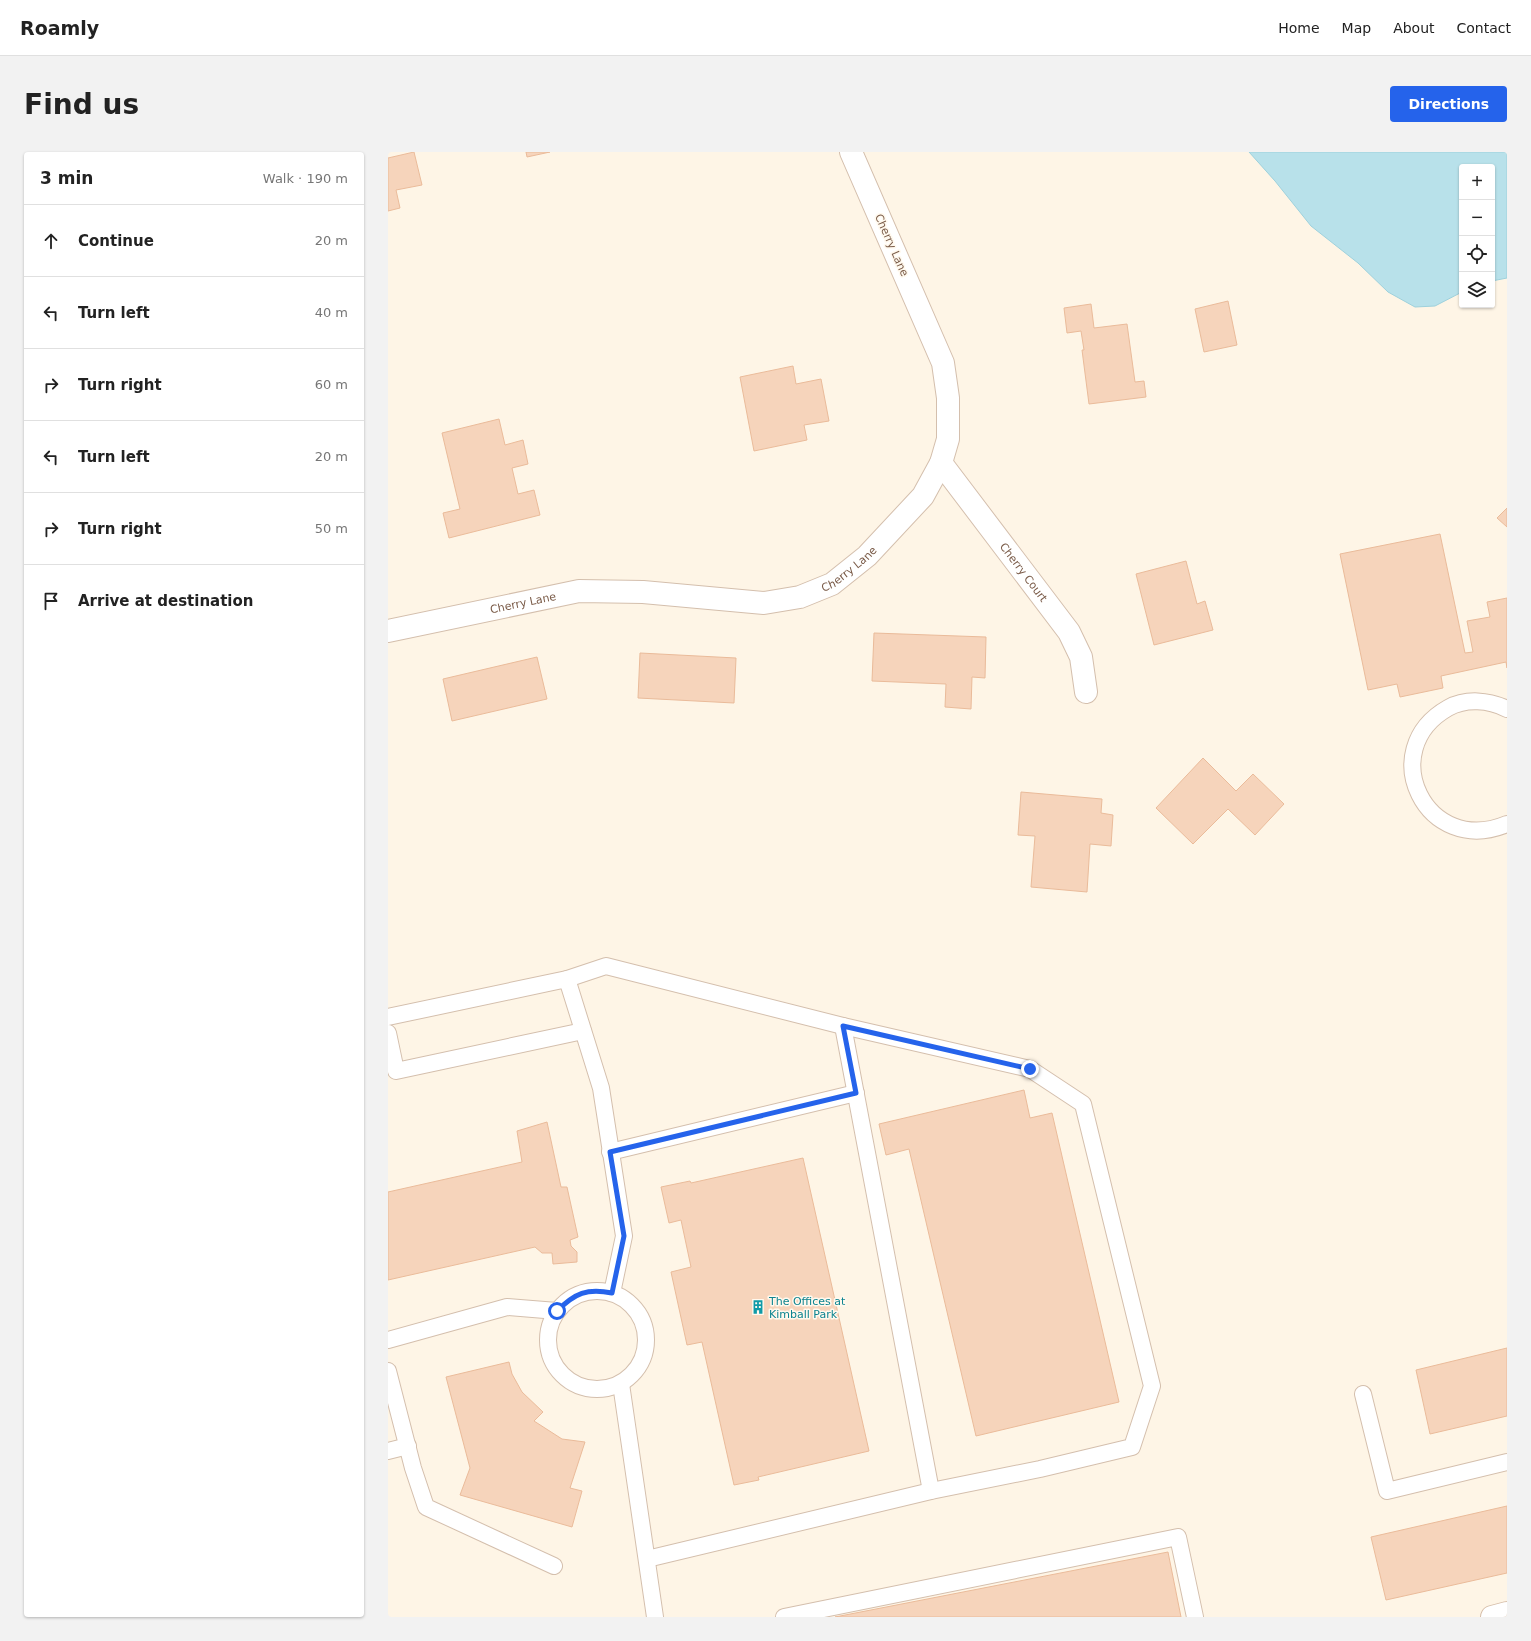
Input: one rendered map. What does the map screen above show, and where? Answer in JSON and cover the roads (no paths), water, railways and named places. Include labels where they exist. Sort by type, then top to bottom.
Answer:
[{"type":"street","name":"Cherry Lane","points":[[388,631],[580,591],[643,592],[764,603],[800,598],[832,584],[868,556],[923,496],[941,463],[948,439],[948,398],[943,363],[851,152]]},
{"type":"street","name":"Cherry Court","points":[[941,463],[1069,632],[1081,657],[1086,692]]},
{"type":"street","points":[[1492,1617],[1507,1614]]},
{"type":"lane","points":[[1507,709],[1500,705],[1484,701],[1469,701],[1453,705],[1428,723],[1414,750],[1412,763],[1413,778],[1417,791],[1433,814],[1445,823],[1472,831],[1484,831],[1507,824]]},
{"type":"lane","points":[[388,1017],[567,979],[606,966],[843,1026],[1030,1069],[1083,1104],[1152,1386],[1132,1447],[1040,1469],[931,1491],[647,1559]]},
{"type":"lane","points":[[567,979],[601,1088],[624,1236],[612,1293]]},
{"type":"lane","points":[[843,1026],[931,1491]]},
{"type":"lane","points":[[388,1033],[396,1071],[583,1031]]},
{"type":"lane","points":[[610,1152],[856,1093]]},
{"type":"lane","points":[[597,1290],[612,1293],[626,1300],[637,1311],[644,1325],[647,1342],[643,1359],[634,1373],[621,1384],[604,1389],[587,1389],[571,1383],[559,1372],[550,1357],[547,1340],[550,1324],[557,1311],[568,1300],[582,1293],[597,1290]]},
{"type":"lane","points":[[388,1340],[507,1307],[557,1311]]},
{"type":"lane","points":[[388,1371],[426,1507],[554,1566]]},
{"type":"lane","points":[[621,1384],[655,1617]]},
{"type":"lane","points":[[1363,1394],[1387,1491],[1507,1462]]},
{"type":"lane","points":[[388,1451],[408,1446]]},
{"type":"lane","points":[[784,1617],[1178,1537],[1195,1617]]},
{"type":"water","points":[[1249,152],[1507,152],[1507,278],[1495,280],[1495,164],[1459,164],[1459,294],[1435,306],[1415,307],[1388,292],[1358,263],[1311,226],[1275,181]]},
{"type":"place","name":"The Offices at Kimball Park","points":[[758,1307]]}]
